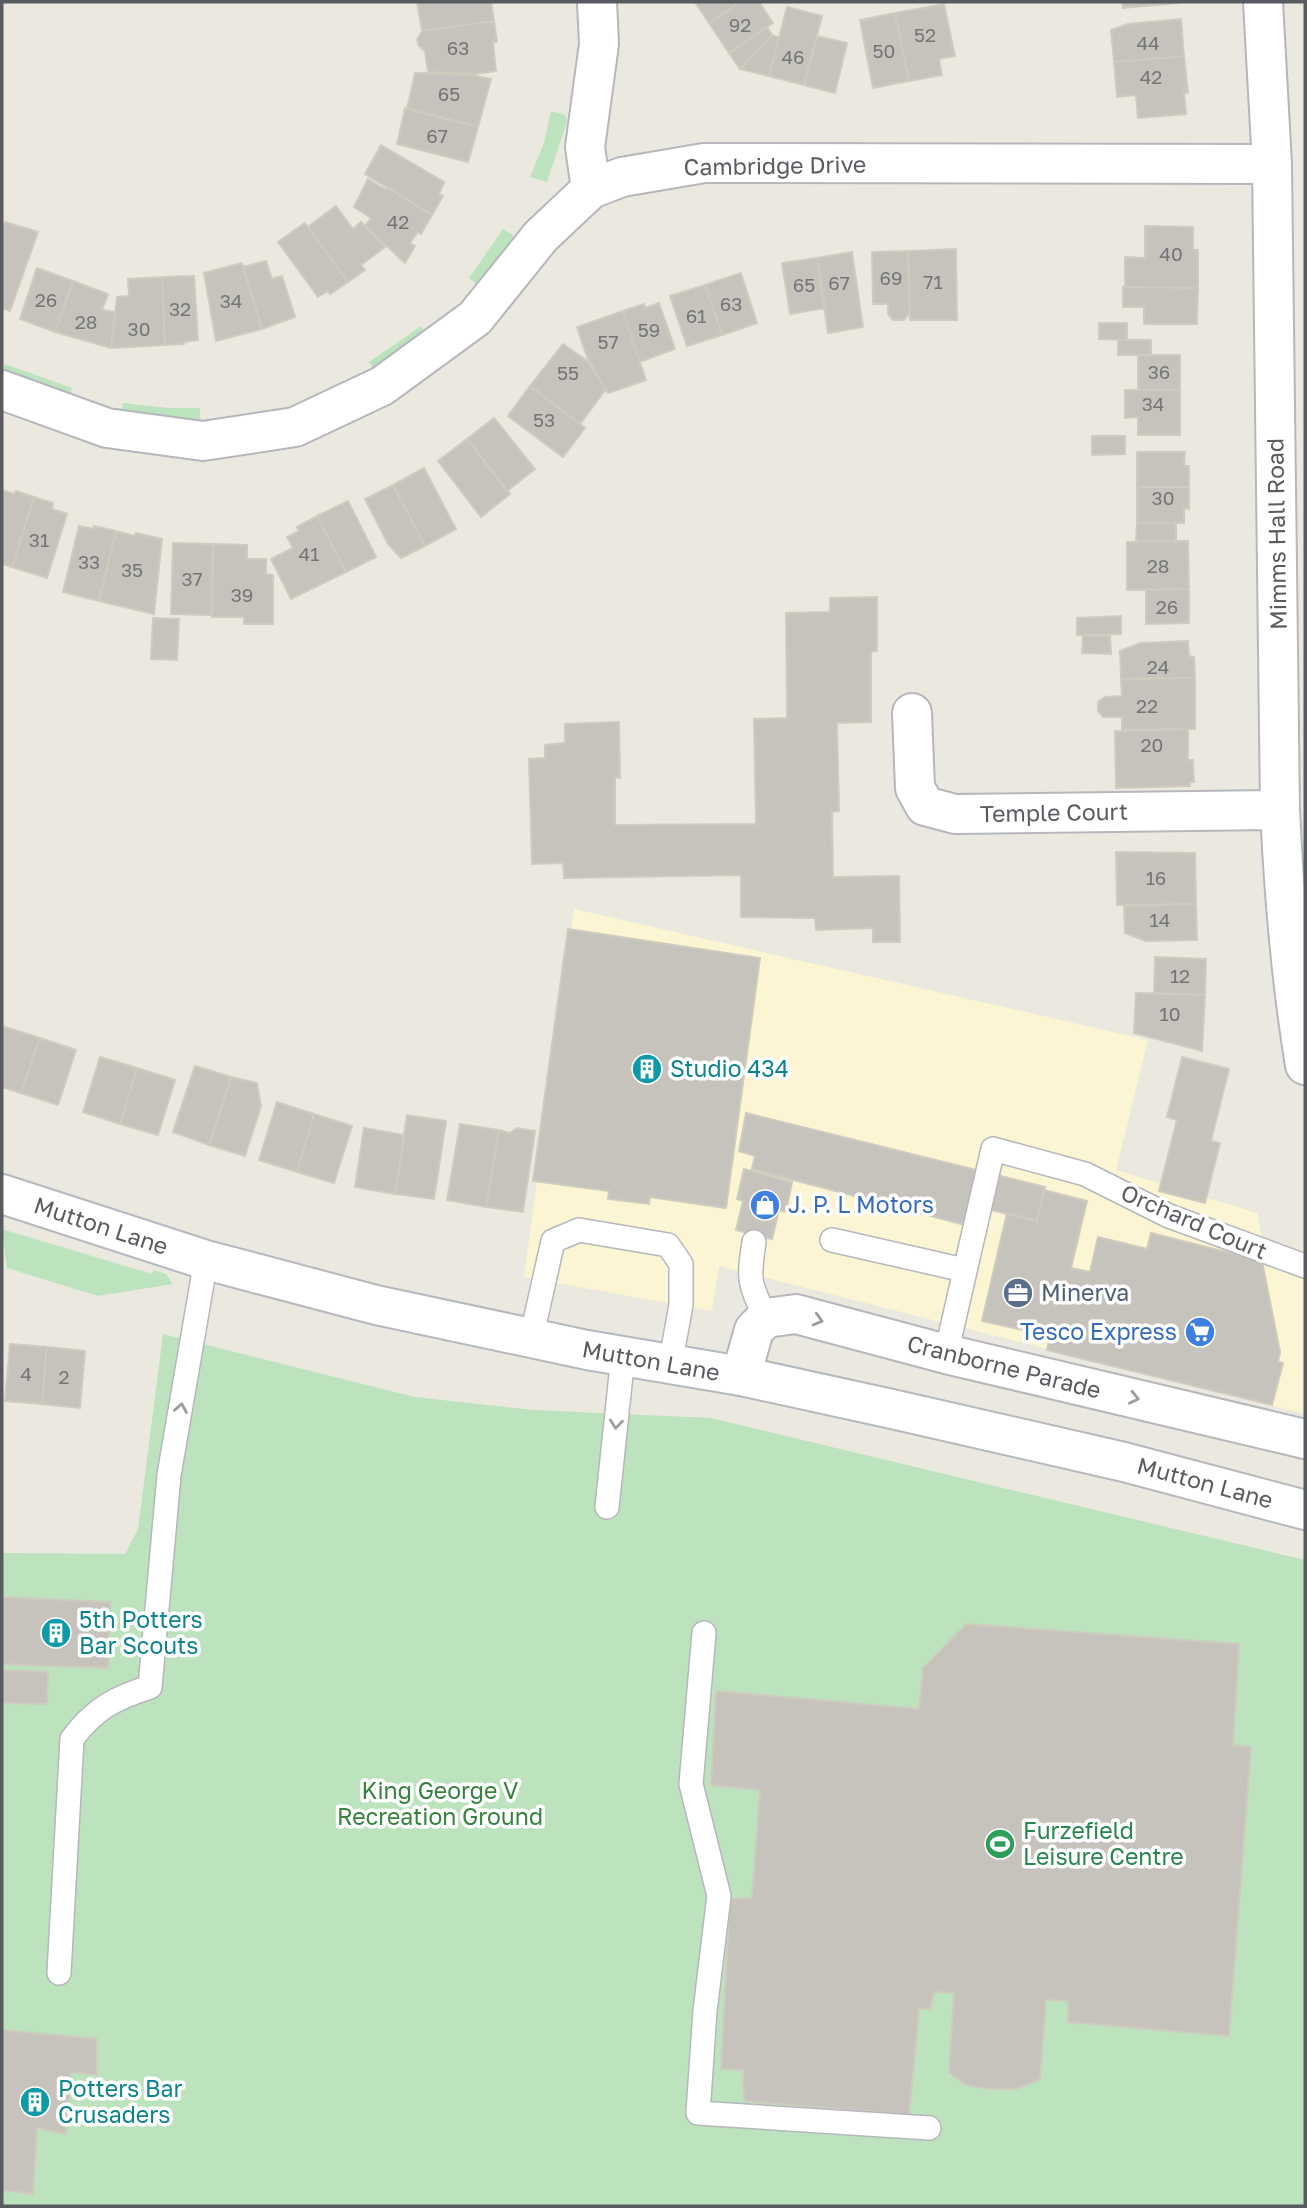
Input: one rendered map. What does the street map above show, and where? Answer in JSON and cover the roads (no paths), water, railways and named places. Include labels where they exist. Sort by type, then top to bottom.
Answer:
[{"type":"street","points":[[591,189],[585,146],[599,44],[597,2]]},
{"type":"street","name":"Mimms Hall Road","points":[[1263,2],[1272,164],[1280,810],[1295,911],[1292,982],[1305,1065]]},
{"type":"street","name":"Cambridge Drive","points":[[2,390],[107,428],[203,441],[295,427],[382,386],[475,318],[541,236],[591,189],[622,177],[704,163],[1272,164]]},
{"type":"street","name":"Temple Court","points":[[912,713],[915,788],[925,806],[955,814],[1280,810]]},
{"type":"street","name":"Mutton Lane","points":[[2,1194],[205,1260],[376,1305],[531,1339],[741,1376],[1124,1462],[1305,1510]]},
{"type":"street","name":"Cranborne Parade","points":[[766,1318],[796,1314],[946,1354],[1305,1439]]},
{"type":"street","points":[[741,1376],[754,1330],[766,1318]]},
{"type":"lane","name":"Orchard Court","points":[[964,1270],[993,1149],[1085,1174],[1169,1216],[1305,1266]]},
{"type":"lane","points":[[531,1339],[553,1241],[579,1230],[668,1245],[681,1264],[681,1305],[670,1364]]},
{"type":"lane","points":[[832,1240],[964,1270],[946,1354]]},
{"type":"lane","points":[[754,1242],[749,1275],[766,1318]]},
{"type":"lane","points":[[59,1973],[72,1739],[87,1718],[121,1696],[150,1687],[169,1475],[205,1260]]},
{"type":"lane","points":[[607,1507],[623,1356]]},
{"type":"lane","points":[[704,1633],[691,1784],[719,1896],[705,2011],[698,2113],[929,2128]]},
{"type":"place","name":"Studio 434","points":[[647,1069]]},
{"type":"place","name":"J. P. L Motors","points":[[765,1205]]},
{"type":"place","name":"Minerva","points":[[1018,1293]]},
{"type":"place","name":"Tesco Express","points":[[1200,1332]]},
{"type":"place","name":"5th Potters Bar Scouts","points":[[56,1633]]},
{"type":"place","name":"Furzefield Leisure Centre","points":[[1000,1844]]},
{"type":"place","name":"Potters Bar Crusaders","points":[[35,2102]]},
{"type":"park label","name":"King George V Recreation Ground","points":[[440,1804]]}]
